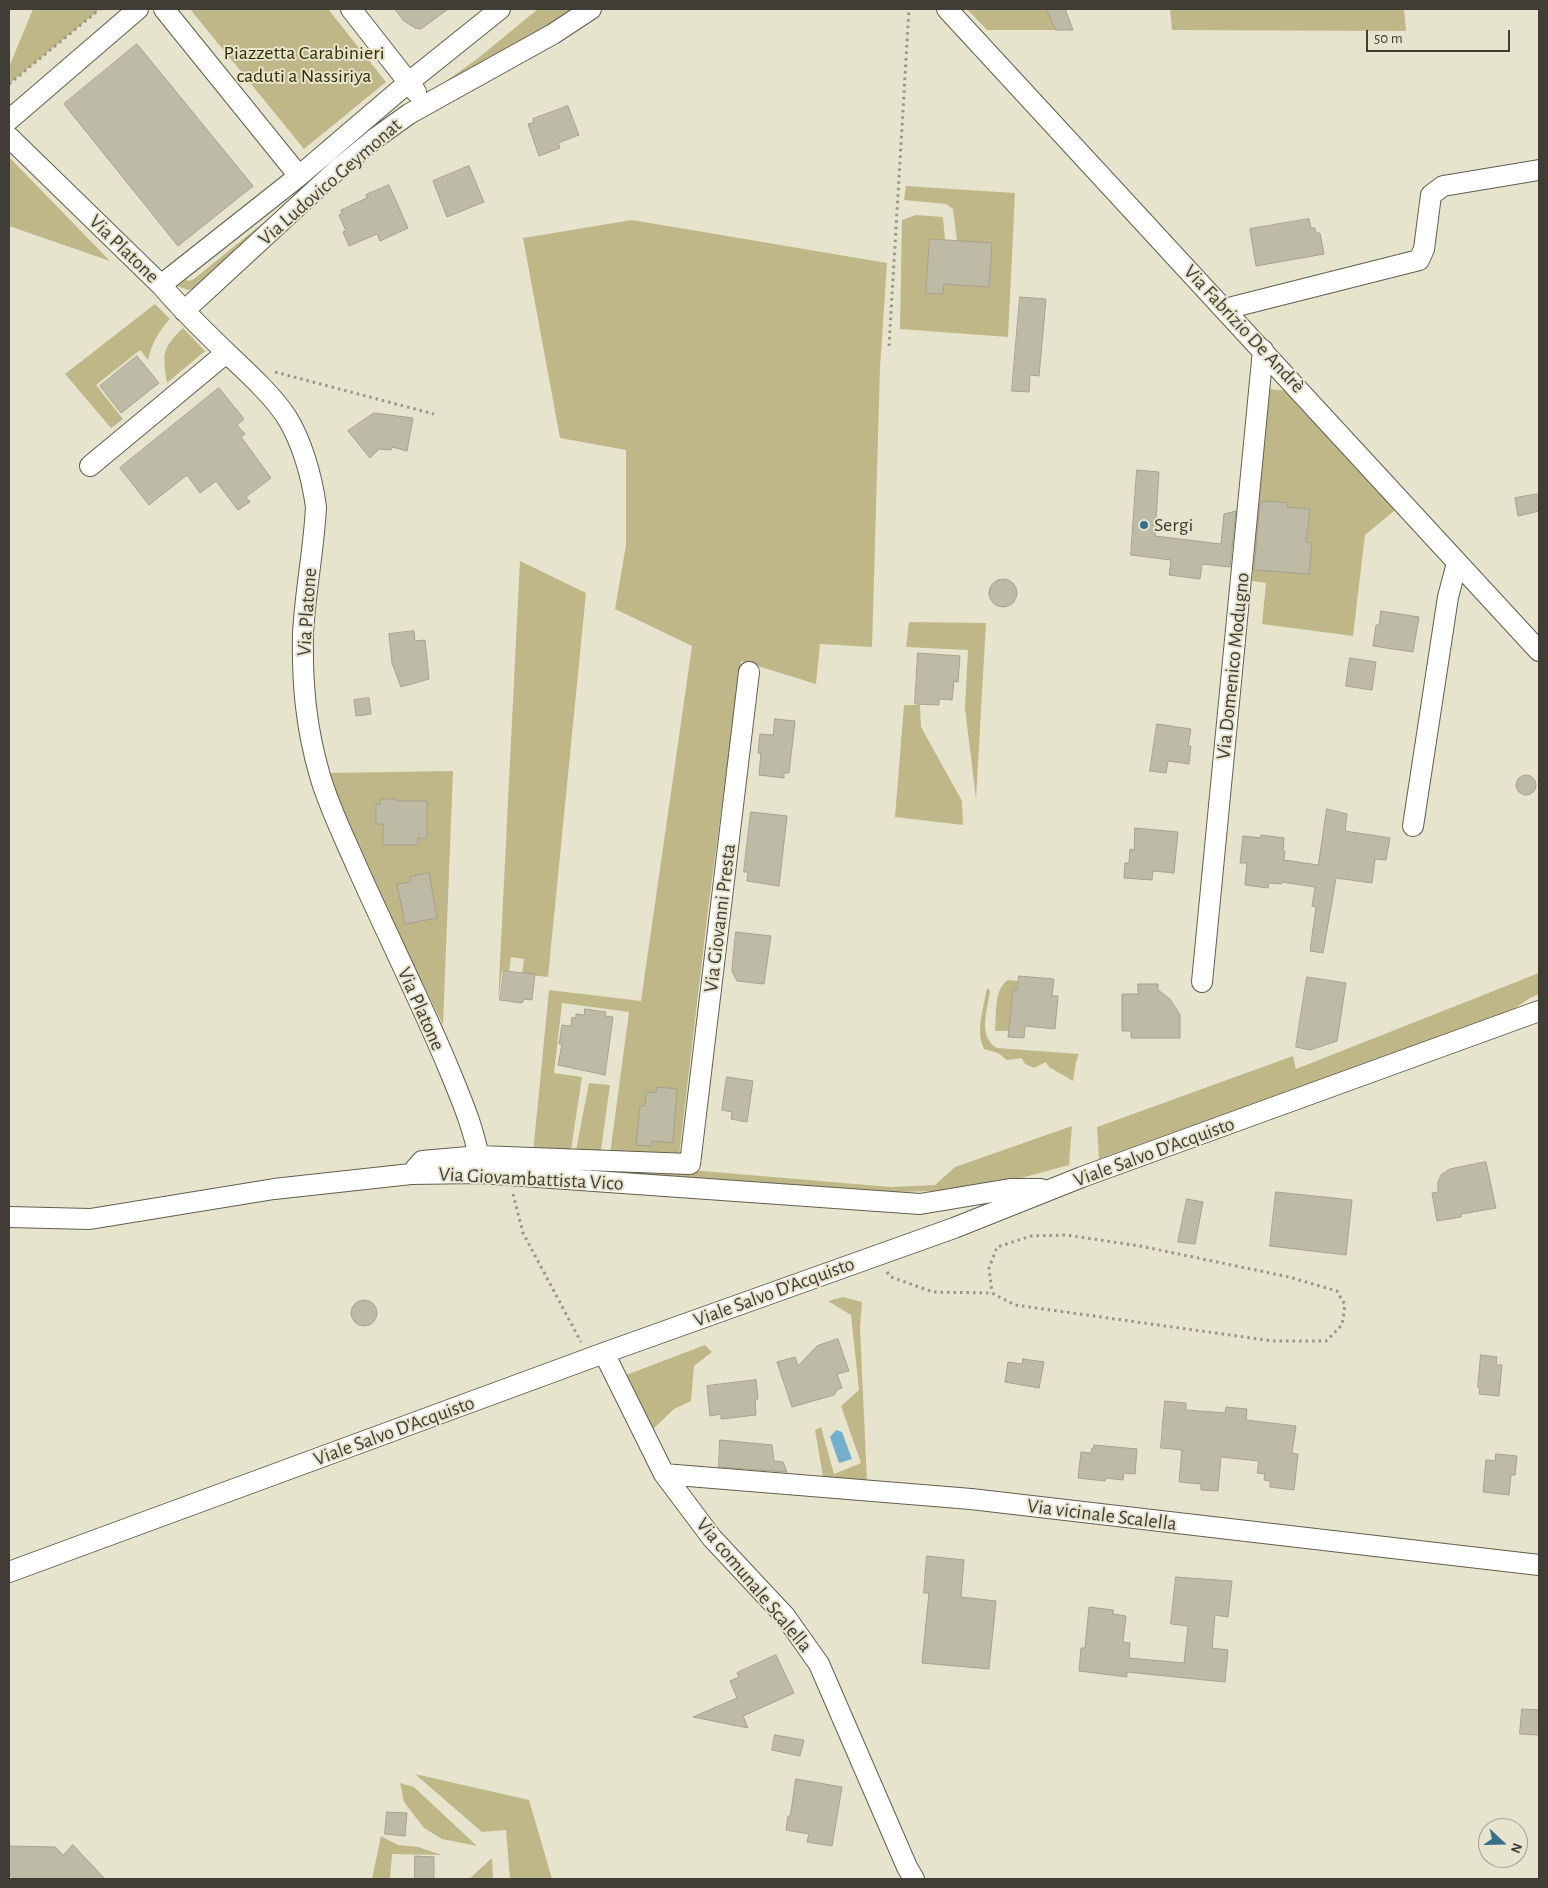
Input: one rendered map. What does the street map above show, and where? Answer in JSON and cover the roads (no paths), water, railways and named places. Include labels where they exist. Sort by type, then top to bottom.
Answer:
[{"type":"street","points":[[9,120],[138,9]]},
{"type":"street","points":[[164,9],[299,176]]},
{"type":"street","points":[[351,9],[426,104]]},
{"type":"street","name":"Via Ludovico Geymonat","points":[[161,285],[299,176],[409,82],[500,9]]},
{"type":"street","name":"Via Ludovico Geymonat","points":[[184,311],[338,169],[377,137],[409,114],[553,34],[591,9]]},
{"type":"street","name":"Via Fabrizio De Andrè","points":[[947,9],[1226,309],[1539,651]]},
{"type":"street","name":"Via Platone","points":[[9,137],[161,285],[184,311],[264,389],[286,417],[306,458],[314,489],[315,522],[304,633],[304,695],[308,730],[320,778],[339,827],[381,922],[426,1016],[458,1092],[480,1164]]},
{"type":"street","points":[[1226,309],[1419,260],[1424,249],[1431,195],[1443,186],[1539,170]]},
{"type":"street","name":"Via Domenico Modugno","points":[[1202,982],[1263,350]]},
{"type":"street","points":[[90,466],[226,352]]},
{"type":"street","points":[[1412,826],[1448,597],[1457,563]]},
{"type":"street","name":"Via Giovanni Presta","points":[[480,1164],[690,1164],[749,672]]},
{"type":"street","name":"Viale Salvo D'Acquisto","points":[[9,1572],[604,1353],[954,1228],[1082,1177],[1539,1010]]},
{"type":"street","name":"Via Giovambattista Vico","points":[[9,1217],[90,1219],[274,1189],[411,1174],[480,1164],[510,1176],[920,1204],[1010,1189],[1054,1189]]},
{"type":"street","points":[[920,1204],[940,1210],[954,1228]]},
{"type":"street","name":"Via comunale Scalella","points":[[604,1353],[664,1474],[712,1538],[785,1616],[820,1664],[903,1858],[914,1879]]},
{"type":"street","name":"Via vicinale Scalella","points":[[664,1474],[971,1499],[1539,1565]]},
{"type":"water","points":[[836,1430],[842,1432],[852,1459],[839,1463],[830,1437]]},
{"type":"place","name":"Sergi","points":[[1144,525]]},
{"type":"park label","name":"Piazzetta Carabinieri caduti a Nassiriya","points":[[304,64]]}]
